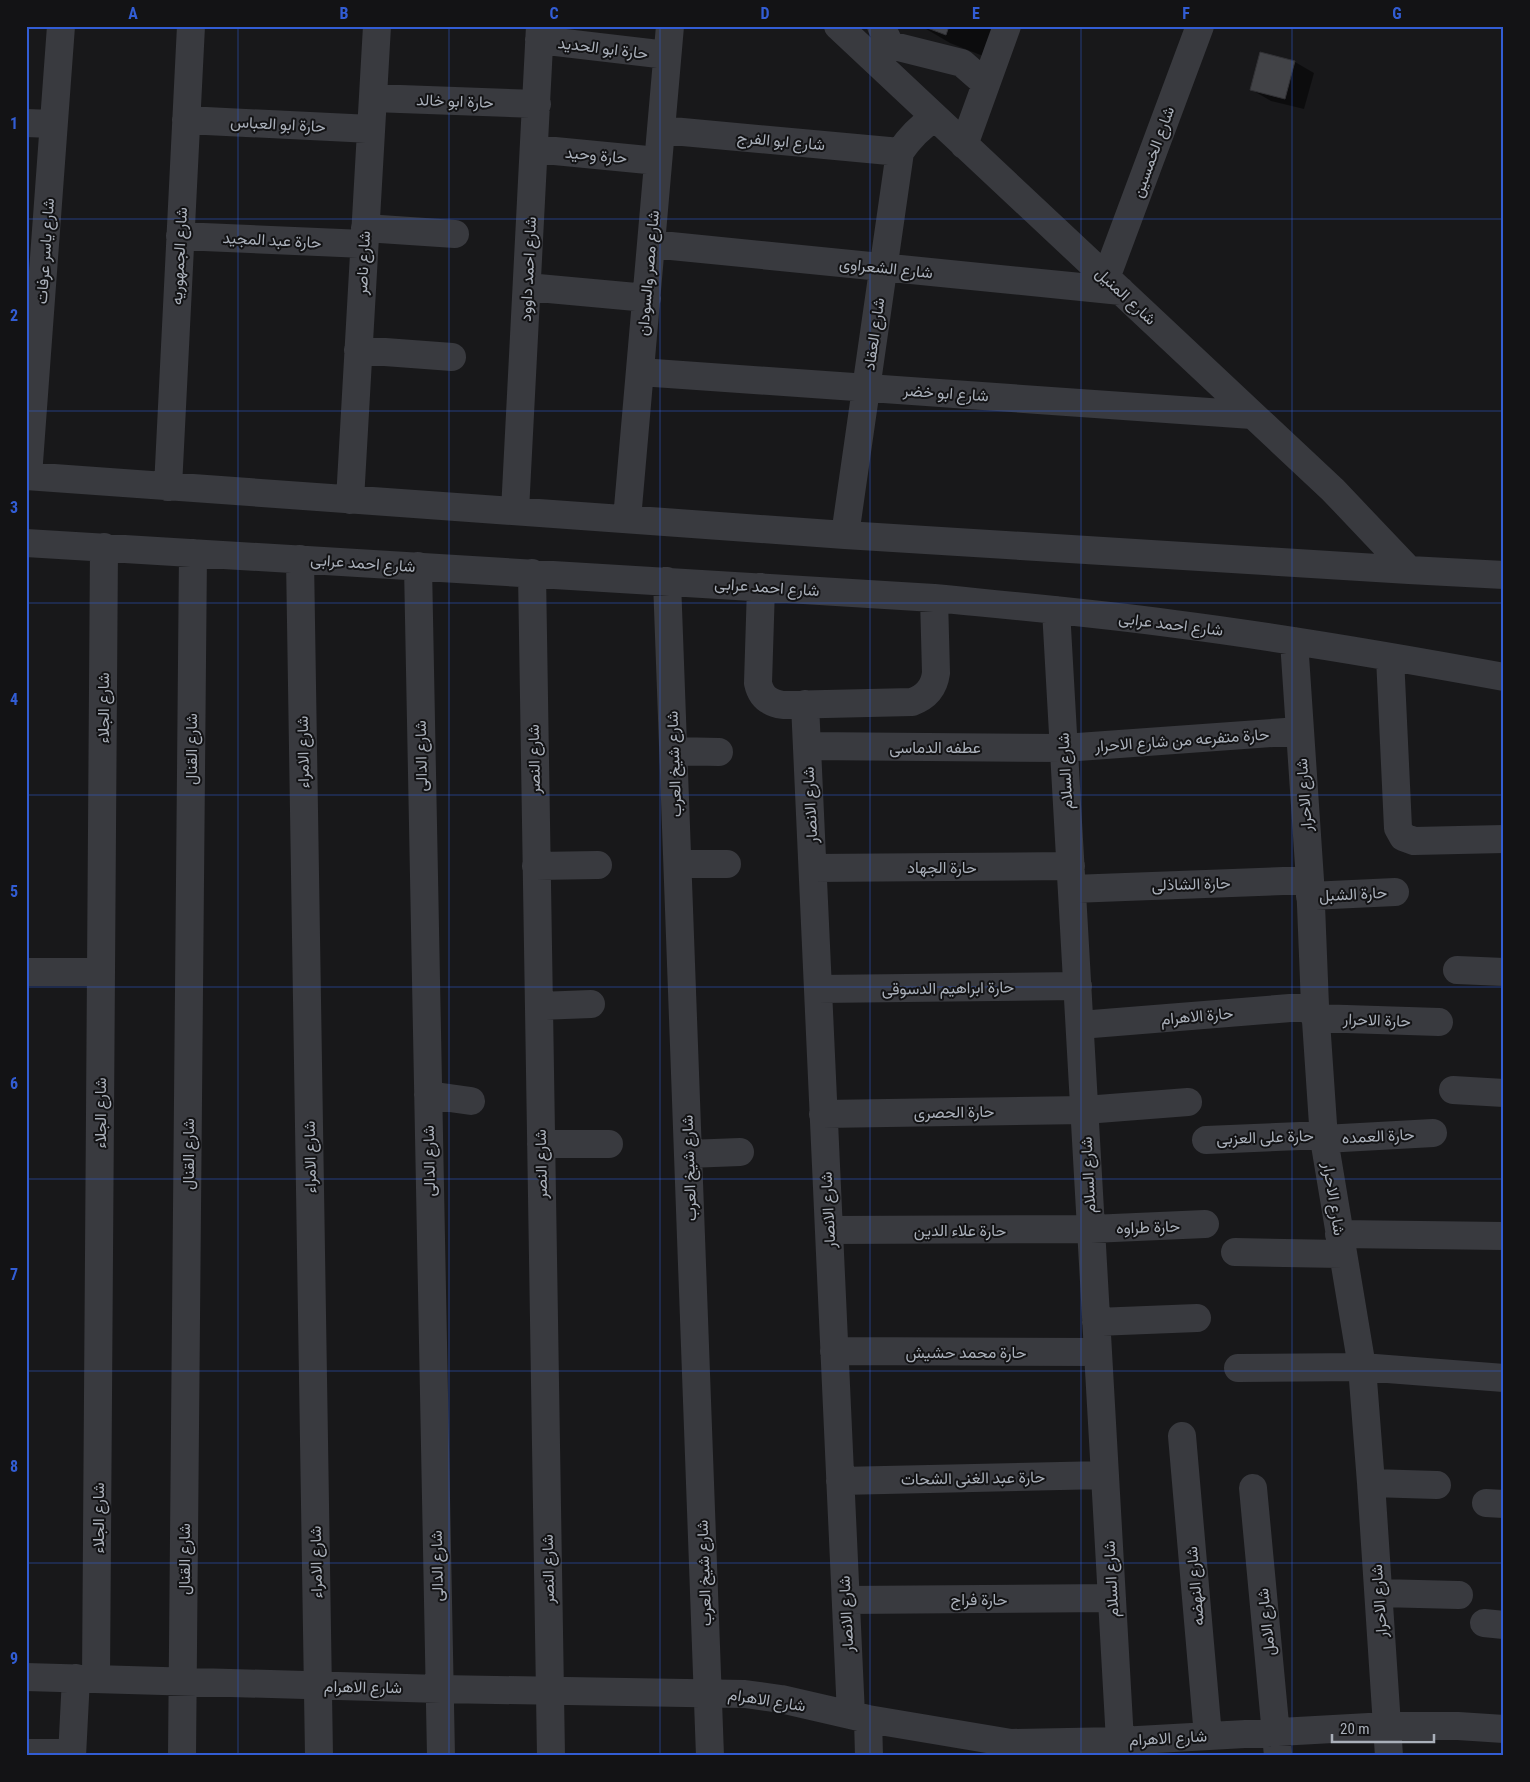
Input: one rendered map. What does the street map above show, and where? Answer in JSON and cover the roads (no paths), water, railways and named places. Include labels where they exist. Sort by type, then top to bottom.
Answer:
[{"type":"street","name":"شارع ياسر عرفات","points":[[27,476],[36,236],[54,124],[60,26]]},
{"type":"street","name":"شارع الجمهوريه","points":[[168,487],[191,26]]},
{"type":"street","name":"شارع ناصر","points":[[350,500],[377,26]]},
{"type":"street","name":"شارع مصر والسودان","points":[[627,519],[670,26]]},
{"type":"street","name":"شارع المنيل","points":[[838,26],[1333,490],[1409,570]]},
{"type":"street","points":[[882,26],[890,45],[962,64],[986,84]]},
{"type":"street","points":[[964,145],[1007,26]]},
{"type":"street","name":"شارع الخمسين","points":[[1113,284],[1200,26]]},
{"type":"street","name":"حارة ابو الحديد","points":[[540,33],[667,55]]},
{"type":"street","name":"شارع احمد داوود","points":[[515,511],[540,33]]},
{"type":"street","name":"حارة ابو خالد","points":[[373,98],[537,104]]},
{"type":"street","name":"شارع العقاد","points":[[845,535],[900,152],[915,132],[934,117]]},
{"type":"street","name":"حارة ابو العباس","points":[[186,120],[371,129]]},
{"type":"street","points":[[26,123],[54,124]]},
{"type":"street","name":"شارع ابو الفرج","points":[[661,130],[900,152]]},
{"type":"street","name":"حارة وحيد","points":[[534,149],[658,161]]},
{"type":"street","name":"حارة عبد المجيد","points":[[180,236],[455,234]]},
{"type":"street","name":"شارع الشعراوى","points":[[651,244],[883,268],[1113,284]]},
{"type":"street","points":[[527,287],[647,298]]},
{"type":"street","points":[[358,350],[452,357]]},
{"type":"street","name":"شارع ابو خضر","points":[[640,372],[1252,415]]},
{"type":"street","points":[[27,476],[845,535],[1409,570],[1504,574]]},
{"type":"street","name":"شارع احمد عرابى","points":[[26,543],[934,598],[1176,624],[1294,641],[1504,677]]},
{"type":"street","name":"شارع الجلاء","points":[[72,1754],[86,1678],[101,972],[104,547]]},
{"type":"street","name":"شارع القنال","points":[[182,1756],[193,553]]},
{"type":"street","name":"شارع الامراء","points":[[300,559],[319,1756]]},
{"type":"street","name":"شارع الدالى","points":[[418,566],[441,1756]]},
{"type":"street","name":"شارع النصر","points":[[532,573],[551,1756]]},
{"type":"street","name":"شارع شيخ العرب","points":[[667,581],[710,1756]]},
{"type":"street","points":[[761,587],[758,683],[763,696],[776,704],[912,702],[926,694],[935,681],[936,673],[934,598]]},
{"type":"street","name":"شارع السلام","points":[[1056,610],[1120,1741]]},
{"type":"street","name":"شارع الاحرار","points":[[1294,641],[1324,1137],[1362,1367],[1389,1756]]},
{"type":"street","points":[[1390,657],[1398,828],[1403,837],[1414,841],[1504,839]]},
{"type":"street","name":"شارع الانصار","points":[[805,704],[846,1600],[860,1717],[869,1756]]},
{"type":"street","name":"حارة متفرعه من شارع الاحرار","points":[[1064,748],[1300,732]]},
{"type":"street","name":"عطفه الدماسى","points":[[807,746],[1064,748]]},
{"type":"street","points":[[674,751],[719,752]]},
{"type":"street","points":[[678,864],[727,864]]},
{"type":"street","points":[[536,866],[598,865]]},
{"type":"street","name":"حارة الجهاد","points":[[812,868],[1071,878]]},
{"type":"street","name":"حارة الشاذلى","points":[[1071,878],[1310,888]]},
{"type":"street","name":"حارة الشبل","points":[[1310,888],[1395,892]]},
{"type":"street","points":[[1457,970],[1504,972]]},
{"type":"street","points":[[26,972],[101,972]]},
{"type":"street","name":"حارة ابراهيم الدسوقى","points":[[818,989],[1078,986]]},
{"type":"street","points":[[539,1006],[591,1004]]},
{"type":"street","name":"حارة الاحرار","points":[[1315,1012],[1439,1022]]},
{"type":"street","name":"حارة الاهرام","points":[[1080,1025],[1315,1012]]},
{"type":"street","points":[[1454,1090],[1504,1093]]},
{"type":"street","points":[[428,1095],[471,1101]]},
{"type":"street","name":"حارة الحصرى","points":[[824,1114],[1084,1110],[1188,1102]]},
{"type":"street","name":"حارة العمده","points":[[1324,1137],[1433,1133]]},
{"type":"street","name":"حارة على العزبى","points":[[1206,1140],[1324,1137]]},
{"type":"street","points":[[541,1144],[609,1144]]},
{"type":"street","points":[[688,1154],[740,1152]]},
{"type":"street","name":"حارة طراوه","points":[[1091,1229],[1206,1224]]},
{"type":"street","name":"حارة علاء الدين","points":[[829,1230],[1091,1229]]},
{"type":"street","points":[[1235,1252],[1341,1244],[1504,1236]]},
{"type":"street","points":[[1096,1322],[1197,1318]]},
{"type":"street","name":"حارة محمد حشيش","points":[[834,1351],[1098,1352]]},
{"type":"street","points":[[1238,1368],[1362,1367],[1504,1378]]},
{"type":"street","name":"شارع النهضه","points":[[1182,1436],[1208,1736]]},
{"type":"street","name":"حارة عبد الغنى الشحات","points":[[840,1481],[1105,1474]]},
{"type":"street","points":[[1371,1483],[1438,1485]]},
{"type":"street","name":"شارع الامل","points":[[1252,1488],[1277,1744]]},
{"type":"street","points":[[1378,1593],[1459,1594]]},
{"type":"street","name":"حارة فراج","points":[[846,1600],[1112,1598]]},
{"type":"street","name":"شارع الاهرام","points":[[26,1676],[318,1686],[745,1694],[781,1698],[1012,1750],[1120,1741],[1152,1747],[1208,1736],[1277,1744],[1387,1726],[1449,1726],[1504,1729]]},
{"type":"street","points":[[26,1753],[72,1754]]}]
